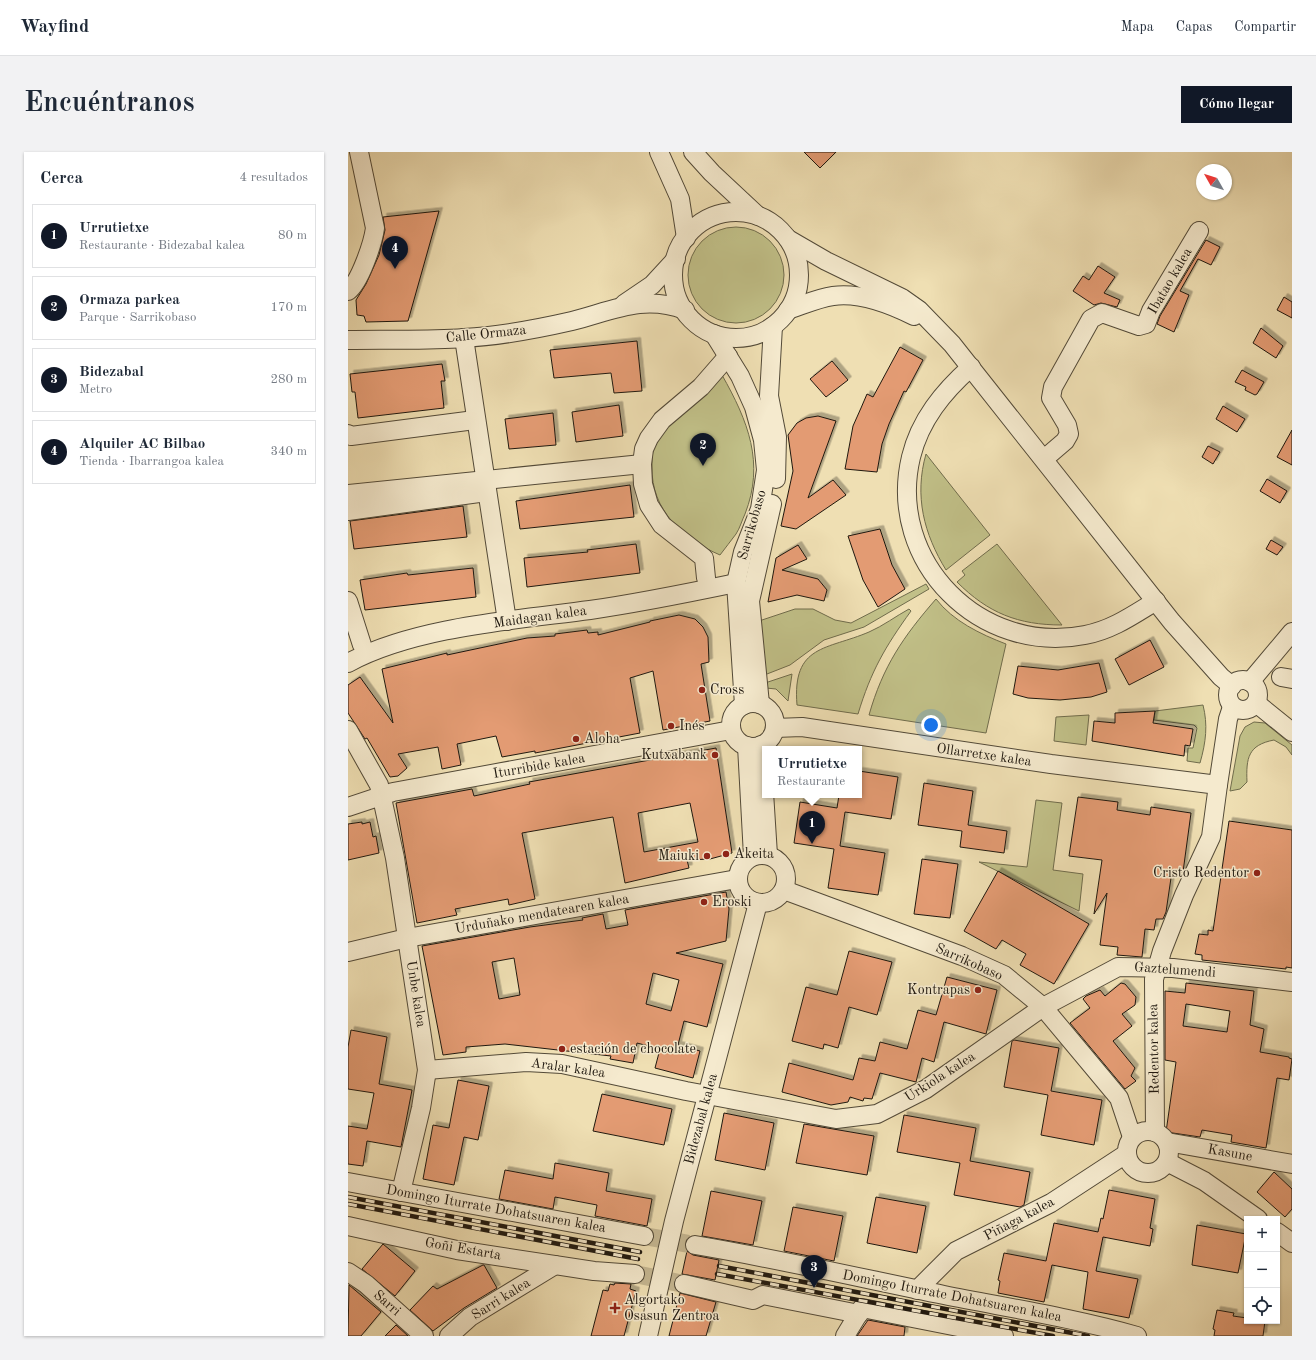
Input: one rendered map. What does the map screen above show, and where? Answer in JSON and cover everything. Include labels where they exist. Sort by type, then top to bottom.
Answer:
[{"type":"street","points":[[348,291],[356,282],[374,239],[375,228],[358,152]]},
{"type":"street","points":[[659,152],[680,199],[686,238]]},
{"type":"street","points":[[693,152],[712,173],[758,216]]},
{"type":"street","points":[[745,213],[758,216],[775,225],[788,239],[794,250],[799,274],[798,287],[788,310],[773,326],[759,333],[744,337],[734,338],[714,334],[698,324],[685,310],[676,291],[674,280],[676,259],[686,238],[695,228],[718,215],[745,213]]},
{"type":"street","name":"Ibatao kalea","points":[[1044,459],[1065,441],[1069,434],[1067,424],[1052,398],[1053,387],[1091,319],[1102,313],[1139,326],[1146,324],[1151,311],[1199,231]]},
{"type":"street","points":[[788,239],[826,261],[897,294],[919,310],[940,334]]},
{"type":"street","name":"Calle Ormaza","points":[[622,306],[652,285],[676,259]]},
{"type":"street","points":[[788,310],[834,296],[861,297],[896,307],[918,319],[952,344],[1156,601],[1226,681],[1229,689],[1228,698],[1232,707],[1244,711],[1251,708],[1256,703],[1258,692],[1250,682],[1242,680],[1226,681]]},
{"type":"street","name":"Calle Ormaza","points":[[348,340],[464,338],[521,331],[565,322],[622,306],[655,304],[674,306],[685,310]]},
{"type":"street","name":"Sarrikobaso","points":[[752,704],[750,601],[773,499],[778,468],[777,437],[769,396],[773,326]]},
{"type":"street","name":"Sarrikobaso","points":[[714,334],[740,376],[754,407],[763,440],[766,470],[760,510],[743,552],[736,583],[752,704]]},
{"type":"street","points":[[464,338],[480,480],[507,621]]},
{"type":"street","points":[[706,578],[704,558],[662,525],[649,505],[643,484],[642,464],[644,449],[649,438],[662,420],[702,387],[728,356]]},
{"type":"street","points":[[971,367],[941,396],[931,410],[916,441],[908,474],[908,496],[911,524],[922,556],[940,584],[953,598],[982,619],[1015,633],[1050,638],[1086,635],[1103,630],[1125,621],[1156,601]]},
{"type":"street","points":[[348,434],[351,436],[467,420]]},
{"type":"street","points":[[348,494],[642,464]]},
{"type":"street","points":[[348,484],[480,480]]},
{"type":"street","points":[[348,511],[480,480]]},
{"type":"street","name":"Maidagan kalea","points":[[348,663],[365,654],[443,631],[610,607],[736,583]]},
{"type":"street","points":[[348,601],[362,645]]},
{"type":"street","points":[[1250,682],[1292,632]]},
{"type":"street","points":[[1256,703],[1292,732]]},
{"type":"street","points":[[752,704],[772,713],[775,728],[770,738],[754,746],[737,740],[731,730],[733,715],[752,704]]},
{"type":"street","name":"Redentor kalea","points":[[1161,1137],[1154,979],[1157,967],[1184,895],[1211,836],[1228,719],[1232,707]]},
{"type":"street","name":"Ollarretxe kalea","points":[[775,728],[802,727],[936,748],[1194,784],[1218,785]]},
{"type":"street","name":"Unbe kalea","points":[[348,730],[379,785],[395,858],[427,1070],[421,1108],[401,1192]]},
{"type":"street","name":"Iturribide kalea","points":[[348,807],[393,792],[731,730]]},
{"type":"street","points":[[754,746],[761,855]]},
{"type":"street","points":[[761,855],[777,860],[785,872],[784,890],[781,894],[764,904],[746,898],[737,879],[738,871],[743,864],[761,855]]},
{"type":"street","name":"Urduñako mendatearen kalea","points":[[348,952],[407,938],[737,879]]},
{"type":"street","name":"Sarrikobaso","points":[[784,890],[962,956],[1004,976],[1043,1007],[1119,1098],[1132,1137]]},
{"type":"street","name":"Bidezabal kalea","points":[[648,1336],[674,1221],[758,903]]},
{"type":"street","name":"Gaztelumendi","points":[[1043,1007],[1118,967],[1157,967],[1292,982]]},
{"type":"street","name":"Urkiola kalea","points":[[707,1095],[836,1119],[877,1114],[926,1089],[1043,1007]]},
{"type":"street","name":"Aralar kalea","points":[[427,1070],[526,1062],[562,1064],[707,1095]]},
{"type":"street","points":[[1146,1130],[1161,1137],[1169,1155],[1166,1162],[1156,1172],[1143,1173],[1133,1168],[1126,1154],[1128,1143],[1132,1137],[1146,1130]]},
{"type":"street","name":"Kasune","points":[[1161,1137],[1292,1164]]},
{"type":"street","name":"Piñaga kalea","points":[[917,1290],[956,1251],[1051,1203],[1126,1154]]},
{"type":"street","points":[[1166,1162],[1204,1181],[1254,1216]]},
{"type":"street","name":"Domingo Iturrate Dohatsuaren kalea","points":[[348,1182],[644,1236]]},
{"type":"street","name":"Goñi Estarta","points":[[348,1226],[457,1250],[555,1265],[635,1274]]},
{"type":"street","points":[[1280,1234],[1292,1243]]},
{"type":"street","name":"Domingo Iturrate Dohatsuaren kalea","points":[[695,1245],[780,1260],[917,1290],[1065,1318],[1137,1336]]},
{"type":"street","name":"Sarri kalea","points":[[448,1336],[470,1317],[555,1265]]},
{"type":"street","name":"Sarri","points":[[348,1272],[366,1284],[424,1336]]},
{"type":"street","points":[[684,1284],[753,1300],[763,1295],[1004,1336]]},
{"type":"street","points":[[845,1336],[861,1311]]},
{"type":"shaded area","points":[[736,227],[754,230],[770,241],[781,257],[784,275],[781,293],[770,309],[754,320],[736,323],[718,320],[702,309],[691,293],[688,275],[691,257],[702,241],[718,230]]},
{"type":"shaded area","points":[[722,375],[746,426],[751,443],[754,477],[751,495],[740,527],[720,555],[694,541],[672,521],[663,510],[657,497],[653,482],[652,463],[654,447],[663,431],[679,414]]},
{"type":"shaded area","points":[[926,454],[990,535],[946,570],[932,543],[923,514],[921,485]]},
{"type":"shaded area","points":[[997,544],[1062,625],[1031,623],[1005,615],[980,602],[957,582],[965,575],[962,571]]},
{"type":"shaded area","points":[[926,584],[929,589],[864,627],[824,640],[790,665],[767,674],[763,671],[759,621],[795,609],[813,609],[835,620],[851,623]]},
{"type":"shaded area","points":[[936,599],[950,614],[968,626],[986,636],[1006,644],[986,733],[869,715],[881,682],[895,653],[904,639]]},
{"type":"shaded area","points":[[909,609],[911,611],[886,648],[874,672],[858,714],[797,705],[797,685],[800,670],[815,652],[874,630]]},
{"type":"shaded area","points":[[792,674],[788,701],[776,689],[766,688],[765,683]]},
{"type":"shaded area","points":[[1203,705],[1206,734],[1200,763],[1187,761],[1188,748],[1193,748],[1197,728],[1194,725],[1154,720],[1155,711]]},
{"type":"shaded area","points":[[1089,715],[1086,745],[1054,741],[1056,717]]},
{"type":"shaded area","points":[[1254,722],[1265,723],[1292,745],[1292,755],[1286,747],[1274,740],[1259,745],[1250,754],[1248,759],[1247,782],[1240,789],[1230,791],[1240,736],[1245,727]]},
{"type":"shaded area","points":[[1036,800],[1062,803],[1053,870],[1083,874],[1079,911],[979,862],[1027,867]]},
{"type":"building","points":[[804,152],[836,152],[820,168]]},
{"type":"building","points":[[439,211],[408,321],[366,322],[364,316],[357,315],[356,300],[366,284],[379,255],[385,230],[383,217]]},
{"type":"building","points":[[1206,240],[1220,247],[1211,265],[1198,259],[1180,291],[1189,295],[1174,332],[1157,324],[1160,316]]},
{"type":"building","points":[[1098,266],[1115,277],[1104,293],[1120,300],[1117,307],[1101,303],[1094,305],[1073,291],[1083,276],[1089,280]]},
{"type":"building","points":[[1284,297],[1292,302],[1292,318],[1277,310]]},
{"type":"building","points":[[1261,328],[1283,346],[1276,358],[1253,343]]},
{"type":"building","points":[[637,341],[642,391],[614,393],[611,373],[554,378],[550,350]]},
{"type":"building","points":[[900,347],[923,360],[906,392],[904,391],[889,424],[882,444],[877,472],[845,469],[853,426],[867,394],[873,397]]},
{"type":"building","points":[[832,361],[848,380],[826,397],[810,379]]},
{"type":"building","points":[[442,364],[445,381],[441,381],[444,408],[358,418],[355,392],[352,392],[350,374]]},
{"type":"building","points":[[1242,370],[1264,382],[1257,394],[1255,395],[1245,390],[1246,387],[1235,382]]},
{"type":"building","points":[[619,405],[623,436],[576,442],[572,412]]},
{"type":"building","points":[[1223,406],[1245,419],[1237,432],[1216,419]]},
{"type":"building","points":[[553,413],[556,445],[509,449],[505,419]]},
{"type":"building","points":[[818,416],[836,421],[808,498],[833,480],[846,495],[796,529],[781,526],[793,471],[788,435],[797,423],[806,418]]},
{"type":"building","points":[[1292,430],[1292,465],[1277,457]]},
{"type":"building","points":[[1208,446],[1220,452],[1213,464],[1202,457]]},
{"type":"building","points":[[1267,479],[1287,491],[1280,503],[1260,491]]},
{"type":"building","points":[[630,485],[634,517],[520,529],[516,501]]},
{"type":"building","points":[[463,506],[467,537],[354,549],[350,521]]},
{"type":"building","points":[[880,529],[892,565],[905,589],[878,607],[863,580],[848,536]]},
{"type":"building","points":[[1271,540],[1283,547],[1277,555],[1266,549]]},
{"type":"building","points":[[636,544],[640,573],[527,587],[524,558],[588,552],[587,550]]},
{"type":"building","points":[[798,545],[807,559],[782,570],[818,579],[827,590],[824,601],[797,595],[768,602],[776,558]]},
{"type":"building","points":[[473,568],[476,597],[365,610],[360,580],[407,573],[408,575]]},
{"type":"building","points":[[679,615],[695,619],[703,627],[708,637],[709,662],[701,664],[710,721],[663,730],[653,671],[630,678],[640,733],[535,753],[535,751],[502,757],[496,736],[457,744],[461,765],[442,769],[438,747],[398,754],[407,768],[398,776],[390,777],[367,738],[365,739],[348,713],[348,685],[360,677],[393,723],[382,669],[447,653],[447,655],[527,638],[555,636],[555,634],[587,630],[588,633],[598,632],[598,635]]},
{"type":"building","points":[[1150,640],[1164,667],[1129,685],[1115,659]]},
{"type":"building","points":[[1099,663],[1107,692],[1091,697],[1060,700],[1028,698],[1013,694],[1018,666],[1058,670]]},
{"type":"building","points":[[1155,711],[1153,723],[1193,729],[1190,746],[1185,745],[1184,756],[1092,741],[1094,721],[1115,723],[1115,713]]},
{"type":"building","points":[[716,748],[732,853],[710,859],[687,860],[689,868],[625,883],[613,817],[522,833],[535,899],[509,905],[508,899],[455,909],[457,915],[417,923],[396,803],[472,789],[474,796],[530,784],[529,782]],"holes":[[[690,803],[698,842],[644,852],[638,813]]]},
{"type":"building","points":[[862,771],[898,777],[891,819],[845,812],[840,846],[885,853],[878,895],[828,888],[834,849],[794,843],[800,802],[837,808],[839,798],[862,798]]},
{"type":"building","points":[[924,783],[973,791],[968,825],[1007,831],[1004,853],[960,847],[962,831],[918,825]]},
{"type":"building","points":[[1078,797],[1118,802],[1117,810],[1150,815],[1151,807],[1191,813],[1183,872],[1172,871],[1166,912],[1163,919],[1156,919],[1154,930],[1145,929],[1142,957],[1117,955],[1118,947],[1100,945],[1107,893],[1094,914],[1102,860],[1069,856]]},
{"type":"building","name":"Cristo Redentor","points":[[1229,821],[1292,830],[1292,968],[1286,967],[1286,969],[1202,960],[1202,955],[1195,954],[1199,934],[1208,935],[1208,930],[1213,931]]},
{"type":"building","points":[[362,822],[362,824],[370,822],[373,837],[376,836],[379,853],[348,860],[348,824]]},
{"type":"building","points":[[922,859],[958,864],[950,918],[914,914]]},
{"type":"building","points":[[998,871],[1089,924],[1054,984],[1020,965],[1026,954],[1002,940],[996,949],[964,931]]},
{"type":"building","points":[[726,892],[729,909],[726,941],[676,953],[723,964],[707,1027],[684,1021],[678,1045],[700,1051],[693,1078],[655,1068],[660,1049],[637,1043],[633,1063],[610,1059],[611,1056],[505,1044],[466,1047],[466,1052],[443,1055],[422,946],[530,927],[583,920],[582,918],[603,914],[606,929],[628,925],[625,910]],"holes":[[[514,958],[520,995],[499,999],[492,962]],[[653,973],[679,980],[671,1011],[646,1004]]]},
{"type":"building","points":[[849,951],[892,962],[877,1015],[849,1007],[838,1048],[824,1044],[823,1049],[792,1041],[806,987],[837,995]]},
{"type":"building","points":[[947,977],[997,990],[986,1034],[944,1022],[934,1062],[922,1058],[916,1082],[880,1073],[872,1099],[864,1098],[863,1101],[850,1097],[848,1102],[831,1105],[782,1092],[789,1063],[853,1080],[859,1058],[875,1061],[880,1042],[907,1049],[918,1010],[936,1015]]},
{"type":"building","points":[[1121,983],[1125,984],[1136,997],[1135,1005],[1122,1014],[1132,1026],[1113,1041],[1135,1068],[1131,1076],[1136,1081],[1125,1089],[1070,1023],[1090,1008],[1083,999],[1086,996],[1100,990],[1105,996]]},
{"type":"building","points":[[1186,983],[1254,991],[1250,1025],[1264,1029],[1260,1052],[1289,1057],[1292,1059],[1289,1080],[1277,1078],[1266,1148],[1231,1142],[1232,1135],[1202,1130],[1200,1137],[1166,1132],[1176,1062],[1165,1060],[1165,991],[1185,993]],"holes":[[[1186,1004],[1230,1011],[1227,1032],[1183,1026]]]},
{"type":"building","points":[[351,1030],[387,1037],[379,1084],[412,1090],[401,1147],[367,1141],[363,1166],[348,1164],[348,1126],[367,1129],[374,1093],[348,1089],[348,1047]]},
{"type":"building","points":[[1014,1040],[1059,1048],[1051,1091],[1102,1100],[1094,1145],[1041,1135],[1048,1095],[1004,1087],[1012,1041]]},
{"type":"building","points":[[458,1080],[489,1086],[478,1140],[464,1137],[454,1185],[423,1179],[433,1125],[449,1128]]},
{"type":"building","points":[[602,1094],[672,1109],[664,1145],[593,1131]]},
{"type":"building","points":[[724,1113],[774,1123],[765,1170],[715,1160]]},
{"type":"building","points":[[904,1115],[976,1128],[970,1161],[1030,1172],[1024,1205],[1020,1207],[954,1195],[960,1163],[897,1152]]},
{"type":"building","points":[[804,1124],[874,1136],[867,1175],[796,1163]]},
{"type":"building","points":[[555,1163],[609,1173],[606,1191],[652,1199],[647,1226],[595,1216],[597,1205],[555,1197],[553,1209],[499,1199],[505,1170],[553,1179]]},
{"type":"building","points":[[1274,1172],[1292,1189],[1292,1209],[1285,1217],[1257,1192]]},
{"type":"building","points":[[1109,1190],[1155,1199],[1150,1228],[1153,1229],[1150,1246],[1103,1237],[1096,1271],[1138,1279],[1129,1318],[1083,1309],[1088,1272],[1052,1265],[1044,1302],[998,1293],[1000,1281],[998,1280],[1004,1253],[1046,1261],[1054,1223],[1098,1232],[1101,1218],[1103,1219]]},
{"type":"building","points":[[711,1191],[762,1201],[753,1245],[702,1236]]},
{"type":"building","points":[[876,1197],[926,1206],[917,1253],[867,1243]]},
{"type":"building","points":[[793,1207],[843,1216],[834,1261],[784,1251]]},
{"type":"building","points":[[1197,1225],[1244,1234],[1244,1244],[1238,1273],[1192,1265]]},
{"type":"building","points":[[383,1244],[415,1271],[395,1296],[362,1269]]},
{"type":"building","points":[[687,1251],[693,1255],[719,1260],[715,1280],[682,1274]]},
{"type":"building","points":[[483,1265],[497,1288],[464,1308],[433,1331],[410,1310],[433,1286],[437,1289]]},
{"type":"building","name":"Algortako Osasun Zentroa","points":[[615,1283],[631,1284],[630,1289],[636,1291],[624,1336],[591,1336],[603,1290],[608,1291],[610,1284],[614,1285]]},
{"type":"building","points":[[349,1285],[381,1312],[361,1336],[348,1336]]},
{"type":"building","points":[[680,1293],[716,1302],[706,1336],[669,1336]]},
{"type":"building","points":[[1217,1310],[1234,1313],[1233,1316],[1244,1318],[1244,1324],[1265,1324],[1263,1336],[1214,1336],[1215,1330],[1213,1329]]},
{"type":"building","points":[[868,1320],[905,1327],[904,1336],[857,1336]]},
{"type":"building","points":[[396,1325],[408,1336],[385,1336]]},
{"type":"tunnel","points":[[644,1236],[695,1245]]},
{"type":"tunnel","points":[[635,1274],[684,1284]]},
{"type":"railway","points":[[348,1197],[640,1252]]},
{"type":"railway","points":[[348,1204],[638,1259]]},
{"type":"railway","points":[[719,1266],[1088,1336]]},
{"type":"railway","points":[[717,1274],[1053,1336]]},
{"type":"place","name":"Alquiler AC Bilbao","points":[[395,269]]},
{"type":"place","name":"Ormaza parkea","points":[[703,466]]},
{"type":"place","name":"Cross","points":[[702,690]]},
{"type":"place","name":"Inés","points":[[671,726]]},
{"type":"place","name":"Aloha","points":[[576,739]]},
{"type":"place","name":"Kutxabank","points":[[715,755]]},
{"type":"place","name":"Urrutietxe","points":[[812,844]]},
{"type":"place","name":"Akeita","points":[[726,854]]},
{"type":"place","name":"Maiuki","points":[[707,856]]},
{"type":"place","name":"Cristo Redentor","points":[[1257,873]]},
{"type":"place","name":"Eroski","points":[[704,902]]},
{"type":"place","name":"Kontrapas","points":[[978,990]]},
{"type":"place","name":"estación de chocolate","points":[[562,1049]]},
{"type":"place","name":"Bidezabal","points":[[814,1288]]},
{"type":"place","name":"Algortako Osasun Zentroa","points":[[615,1308]]}]
